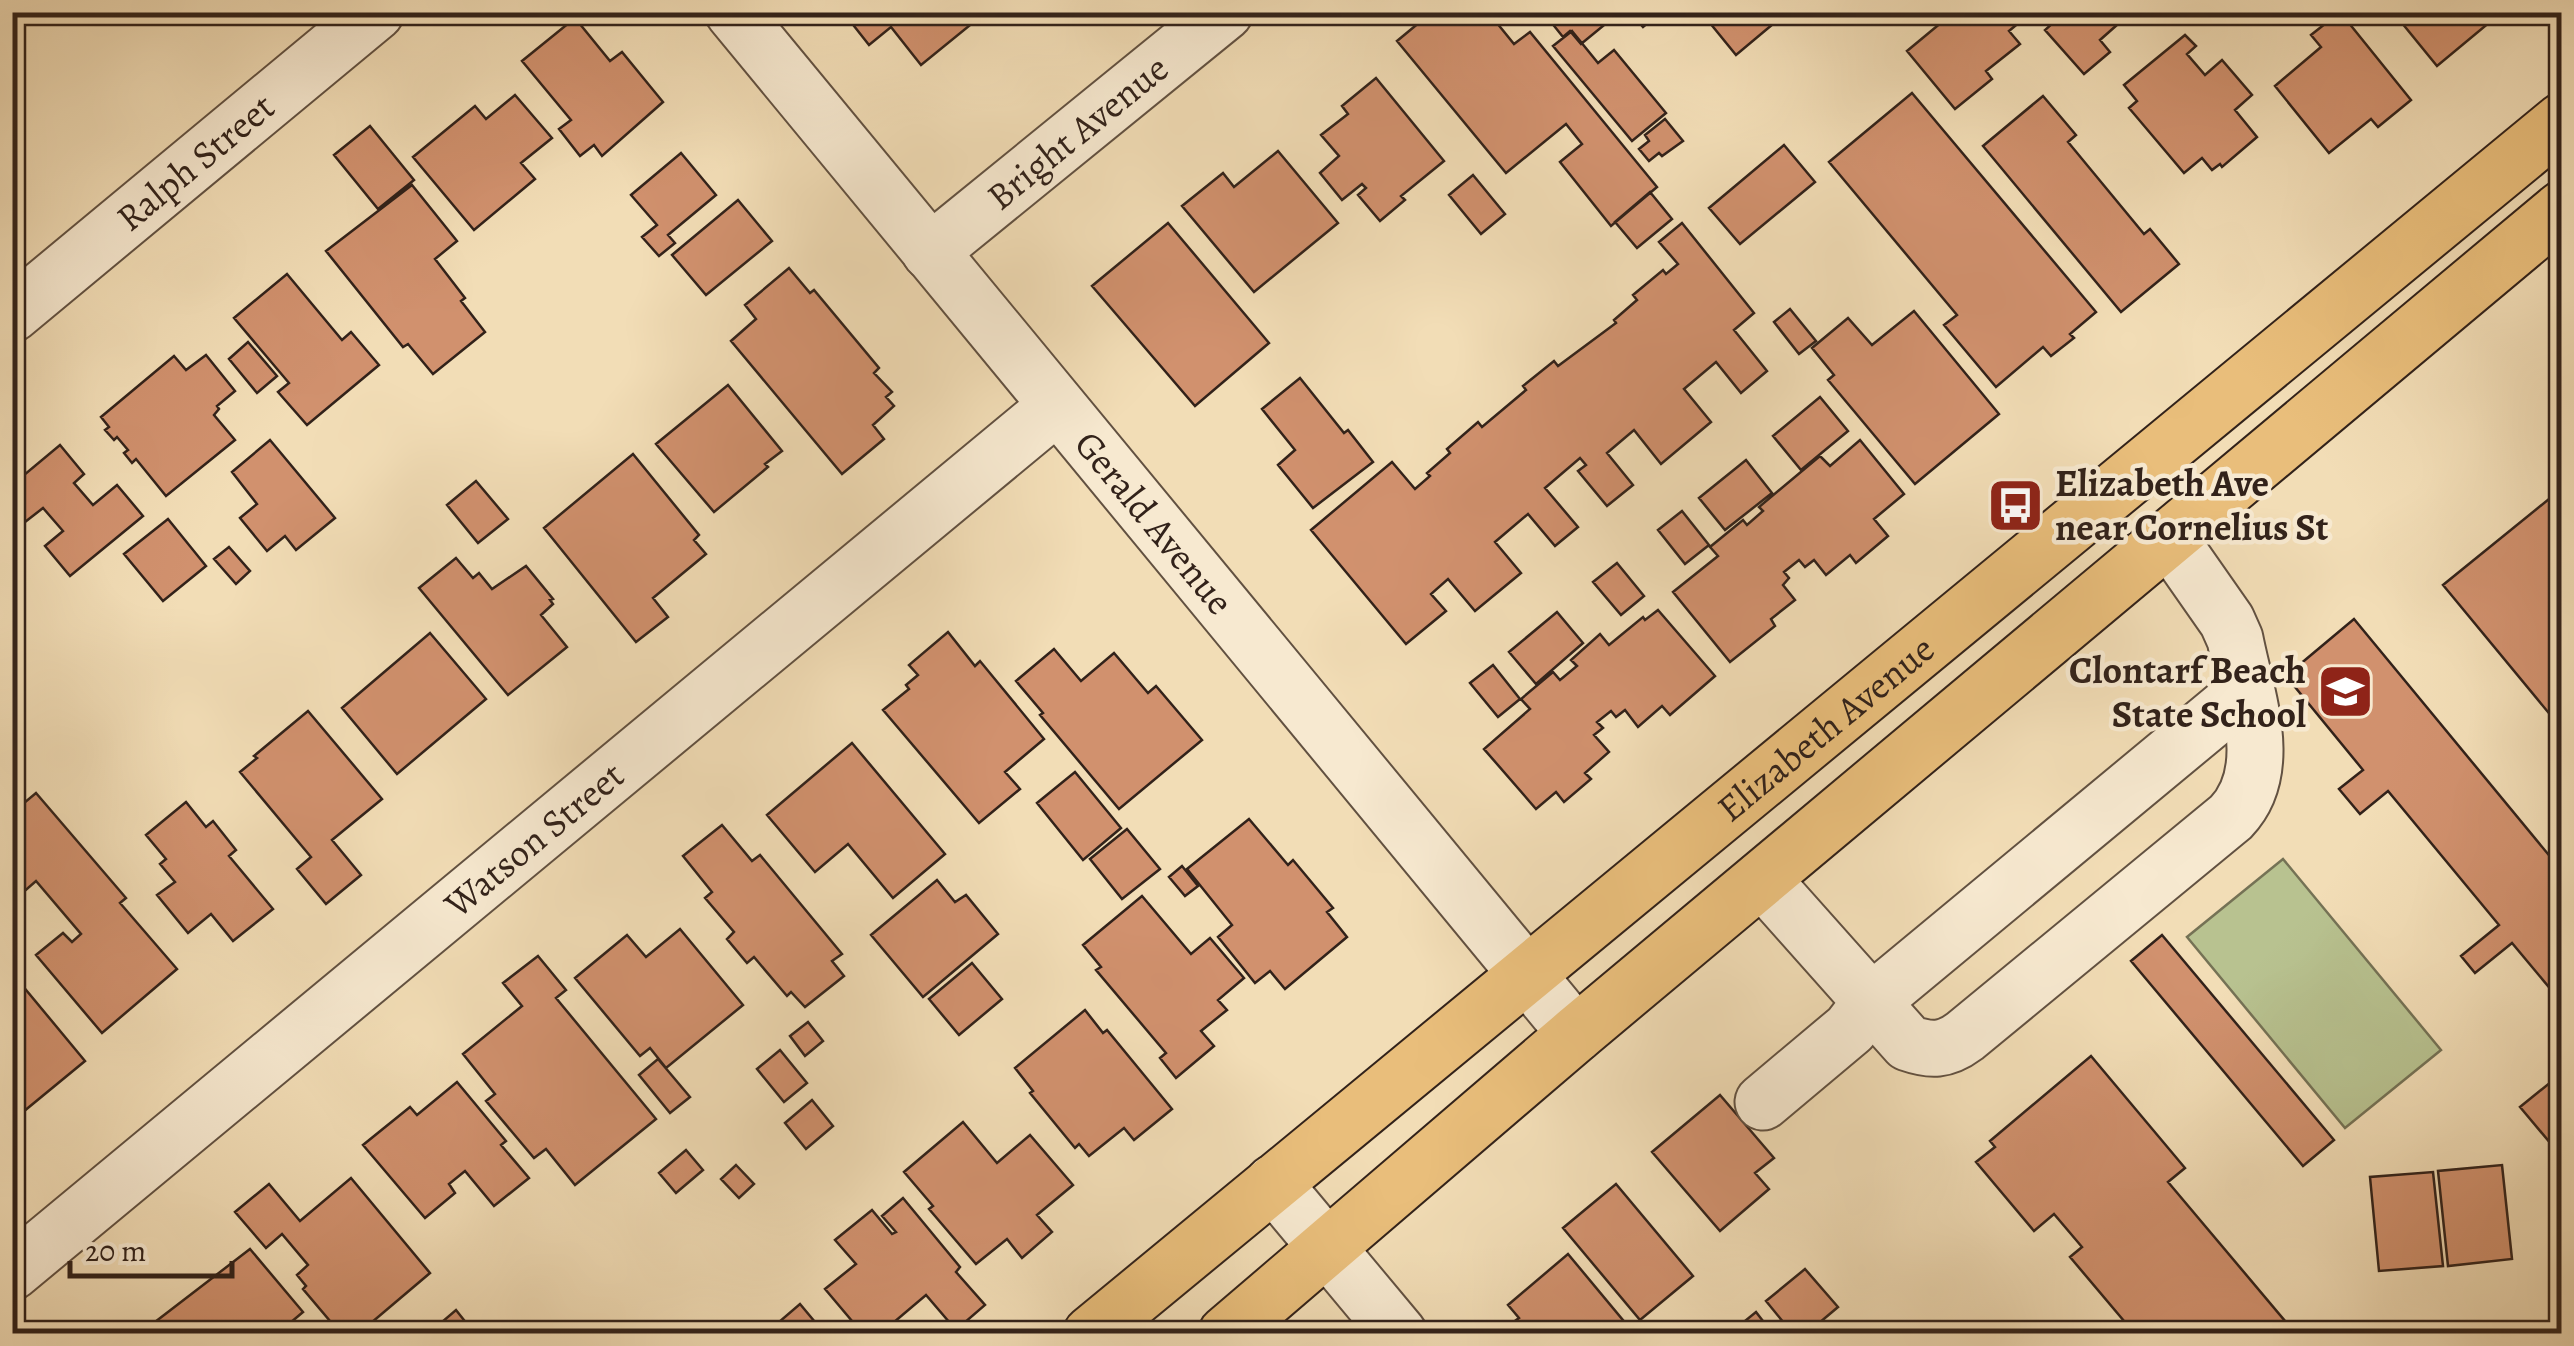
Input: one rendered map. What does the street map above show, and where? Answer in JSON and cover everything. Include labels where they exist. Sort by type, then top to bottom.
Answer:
[{"type":"highway","name":"Elizabeth Avenue","points":[[1091,1334],[2562,121]]},
{"type":"highway","name":"Elizabeth Avenue","points":[[1226,1334],[1576,1034],[2562,210]]},
{"type":"street","name":"Ralph Street","points":[[12,314],[376,12]]},
{"type":"street","name":"Gerald Avenue","points":[[733,12],[1576,1034]]},
{"type":"street","name":"Bright Avenue","points":[[930,252],[1226,12]]},
{"type":"street","name":"Watson Street","points":[[12,1272],[1057,406]]},
{"type":"street","points":[[1762,879],[1870,1003],[1908,1042],[1928,1050],[1954,1045],[2231,817],[2249,792],[2256,763],[2235,638],[2169,538]]},
{"type":"street","points":[[1764,1102],[1850,1029],[1870,1003],[2245,692]]},
{"type":"street","points":[[1273,1183],[1398,1334]]},
{"type":"green space","points":[[2283,859],[2441,1050],[2345,1128],[2187,937]]},
{"type":"building","points":[[843,12],[977,12],[980,17],[921,65],[891,27],[869,45]]},
{"type":"building","points":[[1432,12],[1488,12],[1514,44],[1530,32],[1657,187],[1611,226],[1560,162],[1582,144],[1566,124],[1506,173],[1397,41]]},
{"type":"building","points":[[1543,12],[1620,12],[1581,44],[1570,31],[1563,37]]},
{"type":"building","points":[[1630,12],[1661,12],[1643,27]]},
{"type":"building","points":[[1701,12],[1764,12],[1773,24],[1736,55]]},
{"type":"building","points":[[1954,12],[2014,12],[2021,21],[2009,31],[2020,44],[1986,71],[1992,79],[1955,109],[1907,51]]},
{"type":"building","points":[[2065,12],[2108,12],[2118,24],[2100,40],[2110,52],[2084,74],[2045,30]]},
{"type":"building","points":[[2340,12],[2411,100],[2378,127],[2371,119],[2329,153],[2275,86],[2321,47],[2311,35]]},
{"type":"building","points":[[2393,12],[2502,12],[2437,66]]},
{"type":"building","points":[[575,18],[610,61],[622,52],[663,102],[602,156],[594,145],[580,156],[559,129],[571,120],[522,61]]},
{"type":"building","points":[[1572,31],[1598,63],[1614,50],[1666,113],[1632,141],[1553,46]]},
{"type":"building","points":[[2185,35],[2196,46],[2187,54],[2205,75],[2222,60],[2252,95],[2235,110],[2257,137],[2222,167],[2220,164],[2212,170],[2202,158],[2184,173],[2129,108],[2137,101],[2124,85]]},
{"type":"building","points":[[1376,78],[1444,161],[1401,196],[1405,200],[1380,221],[1358,195],[1366,188],[1362,184],[1342,200],[1320,173],[1339,156],[1321,135],[1348,114],[1342,106]]},
{"type":"building","points":[[1912,93],[2096,312],[2070,334],[2074,338],[2051,356],[2043,347],[1996,387],[1944,325],[1957,315],[1829,162]]},
{"type":"building","points":[[515,95],[552,138],[521,163],[535,179],[474,230],[413,157],[475,106],[486,119]]},
{"type":"building","points":[[2043,96],[2076,135],[2068,142],[2144,234],[2150,229],[2179,264],[2121,312],[1983,146]]},
{"type":"building","points":[[1665,119],[1683,141],[1649,161],[1639,149],[1649,141],[1645,135]]},
{"type":"building","points":[[370,126],[414,180],[378,209],[334,155]]},
{"type":"building","points":[[1784,145],[1815,182],[1740,244],[1709,208]]},
{"type":"building","points":[[1278,151],[1338,223],[1254,292],[1182,206],[1223,173],[1234,187]]},
{"type":"building","points":[[681,153],[716,195],[668,235],[675,243],[659,256],[642,237],[657,225],[631,195]]},
{"type":"building","points":[[1473,175],[1505,214],[1481,234],[1449,195]]},
{"type":"building","points":[[412,185],[457,241],[435,259],[485,332],[433,374],[408,344],[403,347],[326,251]]},
{"type":"building","points":[[1650,192],[1672,219],[1637,248],[1615,222]]},
{"type":"building","points":[[738,200],[772,241],[706,295],[672,255]]},
{"type":"building","points":[[1168,223],[1269,343],[1195,406],[1092,286]]},
{"type":"building","points":[[1682,223],[1754,313],[1734,330],[1767,371],[1741,393],[1716,362],[1684,389],[1711,422],[1661,464],[1634,430],[1607,453],[1633,485],[1607,506],[1578,471],[1586,465],[1580,458],[1545,488],[1578,527],[1555,546],[1528,514],[1495,542],[1521,573],[1475,611],[1448,579],[1431,594],[1446,611],[1406,644],[1311,530],[1392,462],[1415,489],[1450,453],[1447,449],[1478,422],[1482,427],[1554,361],[1558,366],[1616,323],[1614,320],[1637,300],[1633,295],[1663,270],[1666,274],[1678,264],[1659,242]]},
{"type":"building","points":[[789,268],[810,293],[814,290],[879,368],[874,373],[892,392],[886,397],[894,406],[873,425],[884,439],[842,474],[731,341],[756,319],[745,305]]},
{"type":"building","points":[[287,274],[342,340],[351,332],[379,365],[307,425],[278,392],[289,383],[234,318]]},
{"type":"building","points":[[1790,309],[1816,341],[1799,354],[1774,322]]},
{"type":"building","points":[[1914,311],[1999,414],[1915,484],[1828,380],[1834,375],[1812,348],[1848,318],[1872,345]]},
{"type":"building","points":[[248,342],[277,376],[257,393],[229,359]]},
{"type":"building","points":[[206,355],[235,391],[217,406],[214,415],[235,440],[166,496],[136,459],[132,463],[124,453],[128,450],[105,430],[109,427],[101,417],[174,356],[186,370]]},
{"type":"building","points":[[1300,378],[1373,462],[1313,508],[1278,465],[1295,450],[1262,409]]},
{"type":"building","points":[[728,385],[782,451],[714,512],[656,444]]},
{"type":"building","points":[[1820,397],[1848,431],[1801,470],[1773,436]]},
{"type":"building","points":[[270,440],[335,518],[296,550],[285,536],[267,551],[240,518],[257,504],[232,472]]},
{"type":"building","points":[[1860,440],[1904,494],[1874,519],[1888,536],[1856,563],[1850,555],[1826,575],[1814,560],[1805,567],[1799,560],[1784,572],[1789,578],[1783,585],[1795,600],[1771,619],[1775,626],[1730,662],[1673,592],[1718,556],[1710,547],[1743,520],[1747,525],[1763,511],[1759,507],[1820,456],[1830,466]]},
{"type":"building","points":[[60,445],[84,474],[74,483],[93,505],[117,485],[143,516],[70,576],[45,546],[63,531],[43,508],[25,522],[12,507],[12,485]]},
{"type":"building","points":[[633,454],[699,535],[694,540],[706,554],[653,598],[668,617],[636,642],[544,528]]},
{"type":"building","points":[[1746,460],[1772,493],[1725,530],[1699,498]]},
{"type":"building","points":[[476,481],[508,519],[478,543],[447,505]]},
{"type":"building","points":[[2549,499],[2562,514],[2562,729],[2443,585]]},
{"type":"building","points":[[1682,511],[1709,545],[1685,564],[1658,530]]},
{"type":"building","points":[[168,519],[206,566],[163,601],[124,554]]},
{"type":"building","points":[[229,547],[250,571],[236,584],[214,559]]},
{"type":"building","points":[[456,558],[473,578],[479,573],[492,589],[526,566],[553,599],[541,615],[567,647],[508,695],[419,588]]},
{"type":"building","points":[[1617,563],[1644,596],[1621,615],[1593,582]]},
{"type":"building","points":[[1658,610],[1715,676],[1670,715],[1662,706],[1638,727],[1625,710],[1616,717],[1611,711],[1597,722],[1603,728],[1594,735],[1609,752],[1585,773],[1591,779],[1564,802],[1556,792],[1536,809],[1484,749],[1530,709],[1521,699],[1553,672],[1560,680],[1577,666],[1571,660],[1600,634],[1609,645],[1643,617],[1645,620]]},
{"type":"building","points":[[1557,612],[1583,643],[1536,684],[1509,652]]},
{"type":"building","points":[[2354,619],[2562,871],[2562,985],[2553,992],[2512,943],[2475,973],[2461,956],[2499,925],[2388,791],[2360,814],[2339,789],[2363,770],[2286,676]]},
{"type":"building","points":[[948,632],[975,666],[980,661],[1044,739],[1005,772],[1020,789],[979,823],[883,710],[909,689],[906,685],[918,675],[909,665]]},
{"type":"building","points":[[430,633],[486,699],[397,774],[342,708]]},
{"type":"building","points":[[1054,649],[1081,681],[1114,653],[1148,693],[1156,686],[1202,740],[1119,809],[1016,681]]},
{"type":"building","points":[[1493,665],[1520,699],[1498,717],[1470,683]]},
{"type":"building","points":[[308,711],[382,799],[332,840],[361,875],[326,904],[297,869],[311,857],[240,772]]},
{"type":"building","points":[[852,743],[945,854],[893,898],[848,844],[815,872],[767,815]]},
{"type":"building","points":[[1075,772],[1121,828],[1083,860],[1037,803]]},
{"type":"building","points":[[36,793],[126,898],[120,903],[177,969],[102,1033],[36,955],[63,933],[72,942],[81,934],[36,881],[20,895],[12,886],[12,813]]},
{"type":"building","points":[[186,802],[206,827],[213,821],[236,850],[229,856],[273,909],[233,941],[211,914],[188,933],[157,895],[175,882],[160,864],[166,859],[146,835]]},
{"type":"building","points":[[1249,819],[1288,865],[1293,860],[1333,908],[1327,912],[1347,937],[1285,989],[1270,971],[1255,983],[1218,937],[1232,925],[1187,869]]},
{"type":"building","points":[[722,825],[752,861],[760,855],[842,954],[832,961],[844,976],[805,1007],[791,992],[787,996],[754,957],[747,963],[727,939],[734,932],[705,898],[712,892],[683,856]]},
{"type":"building","points":[[1127,829],[1160,869],[1122,899],[1090,859]]},
{"type":"building","points":[[1182,866],[1198,886],[1185,896],[1169,877]]},
{"type":"building","points":[[937,880],[955,902],[966,895],[998,934],[923,997],[871,935]]},
{"type":"building","points":[[1142,896],[1191,954],[1210,938],[1244,978],[1218,1000],[1227,1010],[1201,1031],[1214,1046],[1176,1078],[1160,1058],[1166,1053],[1096,970],[1101,967],[1083,945]]},
{"type":"building","points":[[680,929],[743,1005],[666,1068],[650,1048],[640,1056],[575,978],[627,935],[646,957]]},
{"type":"building","points":[[2162,935],[2334,1140],[2303,1166],[2131,961]]},
{"type":"building","points":[[538,956],[566,990],[556,998],[656,1119],[575,1185],[546,1149],[534,1158],[486,1101],[495,1094],[463,1054],[522,1006],[503,983]]},
{"type":"building","points":[[972,963],[1002,999],[959,1035],[929,999]]},
{"type":"building","points":[[12,973],[85,1061],[12,1121]]},
{"type":"building","points":[[1085,1010],[1103,1033],[1107,1030],[1172,1109],[1134,1140],[1124,1128],[1089,1156],[1079,1144],[1075,1148],[1015,1068]]},
{"type":"building","points":[[808,1022],[823,1041],[805,1056],[790,1036]]},
{"type":"building","points":[[780,1050],[807,1083],[784,1102],[757,1069]]},
{"type":"building","points":[[2091,1056],[2185,1168],[2168,1182],[2291,1328],[2284,1334],[2135,1334],[2070,1257],[2082,1247],[2054,1214],[2034,1231],[1976,1162],[1995,1147],[1990,1141]]},
{"type":"building","points":[[658,1059],[690,1097],[670,1113],[639,1075]]},
{"type":"building","points":[[2562,1073],[2562,1157],[2520,1107]]},
{"type":"building","points":[[457,1082],[506,1141],[501,1145],[529,1178],[494,1206],[465,1171],[449,1184],[455,1193],[425,1218],[363,1145],[410,1107],[417,1115]]},
{"type":"building","points":[[1720,1095],[1774,1158],[1755,1173],[1769,1189],[1720,1231],[1652,1152]]},
{"type":"building","points":[[812,1100],[833,1126],[806,1149],[785,1123]]},
{"type":"building","points":[[963,1122],[997,1163],[1030,1135],[1073,1185],[1037,1215],[1052,1232],[1022,1258],[1007,1239],[976,1264],[929,1209],[933,1206],[904,1172]]},
{"type":"building","points":[[686,1150],[703,1170],[676,1193],[659,1173]]},
{"type":"building","points":[[736,1165],[754,1184],[739,1198],[721,1179]]},
{"type":"building","points":[[2502,1165],[2512,1259],[2448,1266],[2438,1171]]},
{"type":"building","points":[[2433,1172],[2443,1266],[2379,1271],[2370,1177]]},
{"type":"building","points":[[351,1178],[430,1273],[358,1334],[341,1334],[303,1289],[306,1286],[297,1275],[308,1265],[282,1234],[266,1248],[235,1212],[269,1184],[300,1221]]},
{"type":"building","points":[[1616,1184],[1693,1276],[1640,1320],[1563,1228]]},
{"type":"building","points":[[903,1198],[960,1267],[956,1272],[985,1305],[956,1330],[926,1295],[880,1334],[863,1334],[825,1289],[856,1264],[835,1240],[872,1210],[892,1234],[896,1232],[882,1216]]},
{"type":"building","points":[[250,1249],[303,1312],[277,1334],[165,1334],[155,1322]]},
{"type":"building","points":[[1568,1254],[1632,1331],[1629,1334],[1521,1334],[1512,1323],[1519,1318],[1508,1305]]},
{"type":"building","points":[[1805,1269],[1838,1307],[1806,1334],[1793,1334],[1766,1301]]},
{"type":"building","points":[[800,1304],[825,1334],[765,1334]]},
{"type":"building","points":[[456,1310],[475,1334],[428,1334]]},
{"type":"building","points":[[1756,1312],[1773,1334],[1729,1334]]},
{"type":"place","name":"Elizabeth Ave near Cornelius St","points":[[2016,505]]},
{"type":"place","name":"Clontarf Beach State School","points":[[2345,692]]}]
